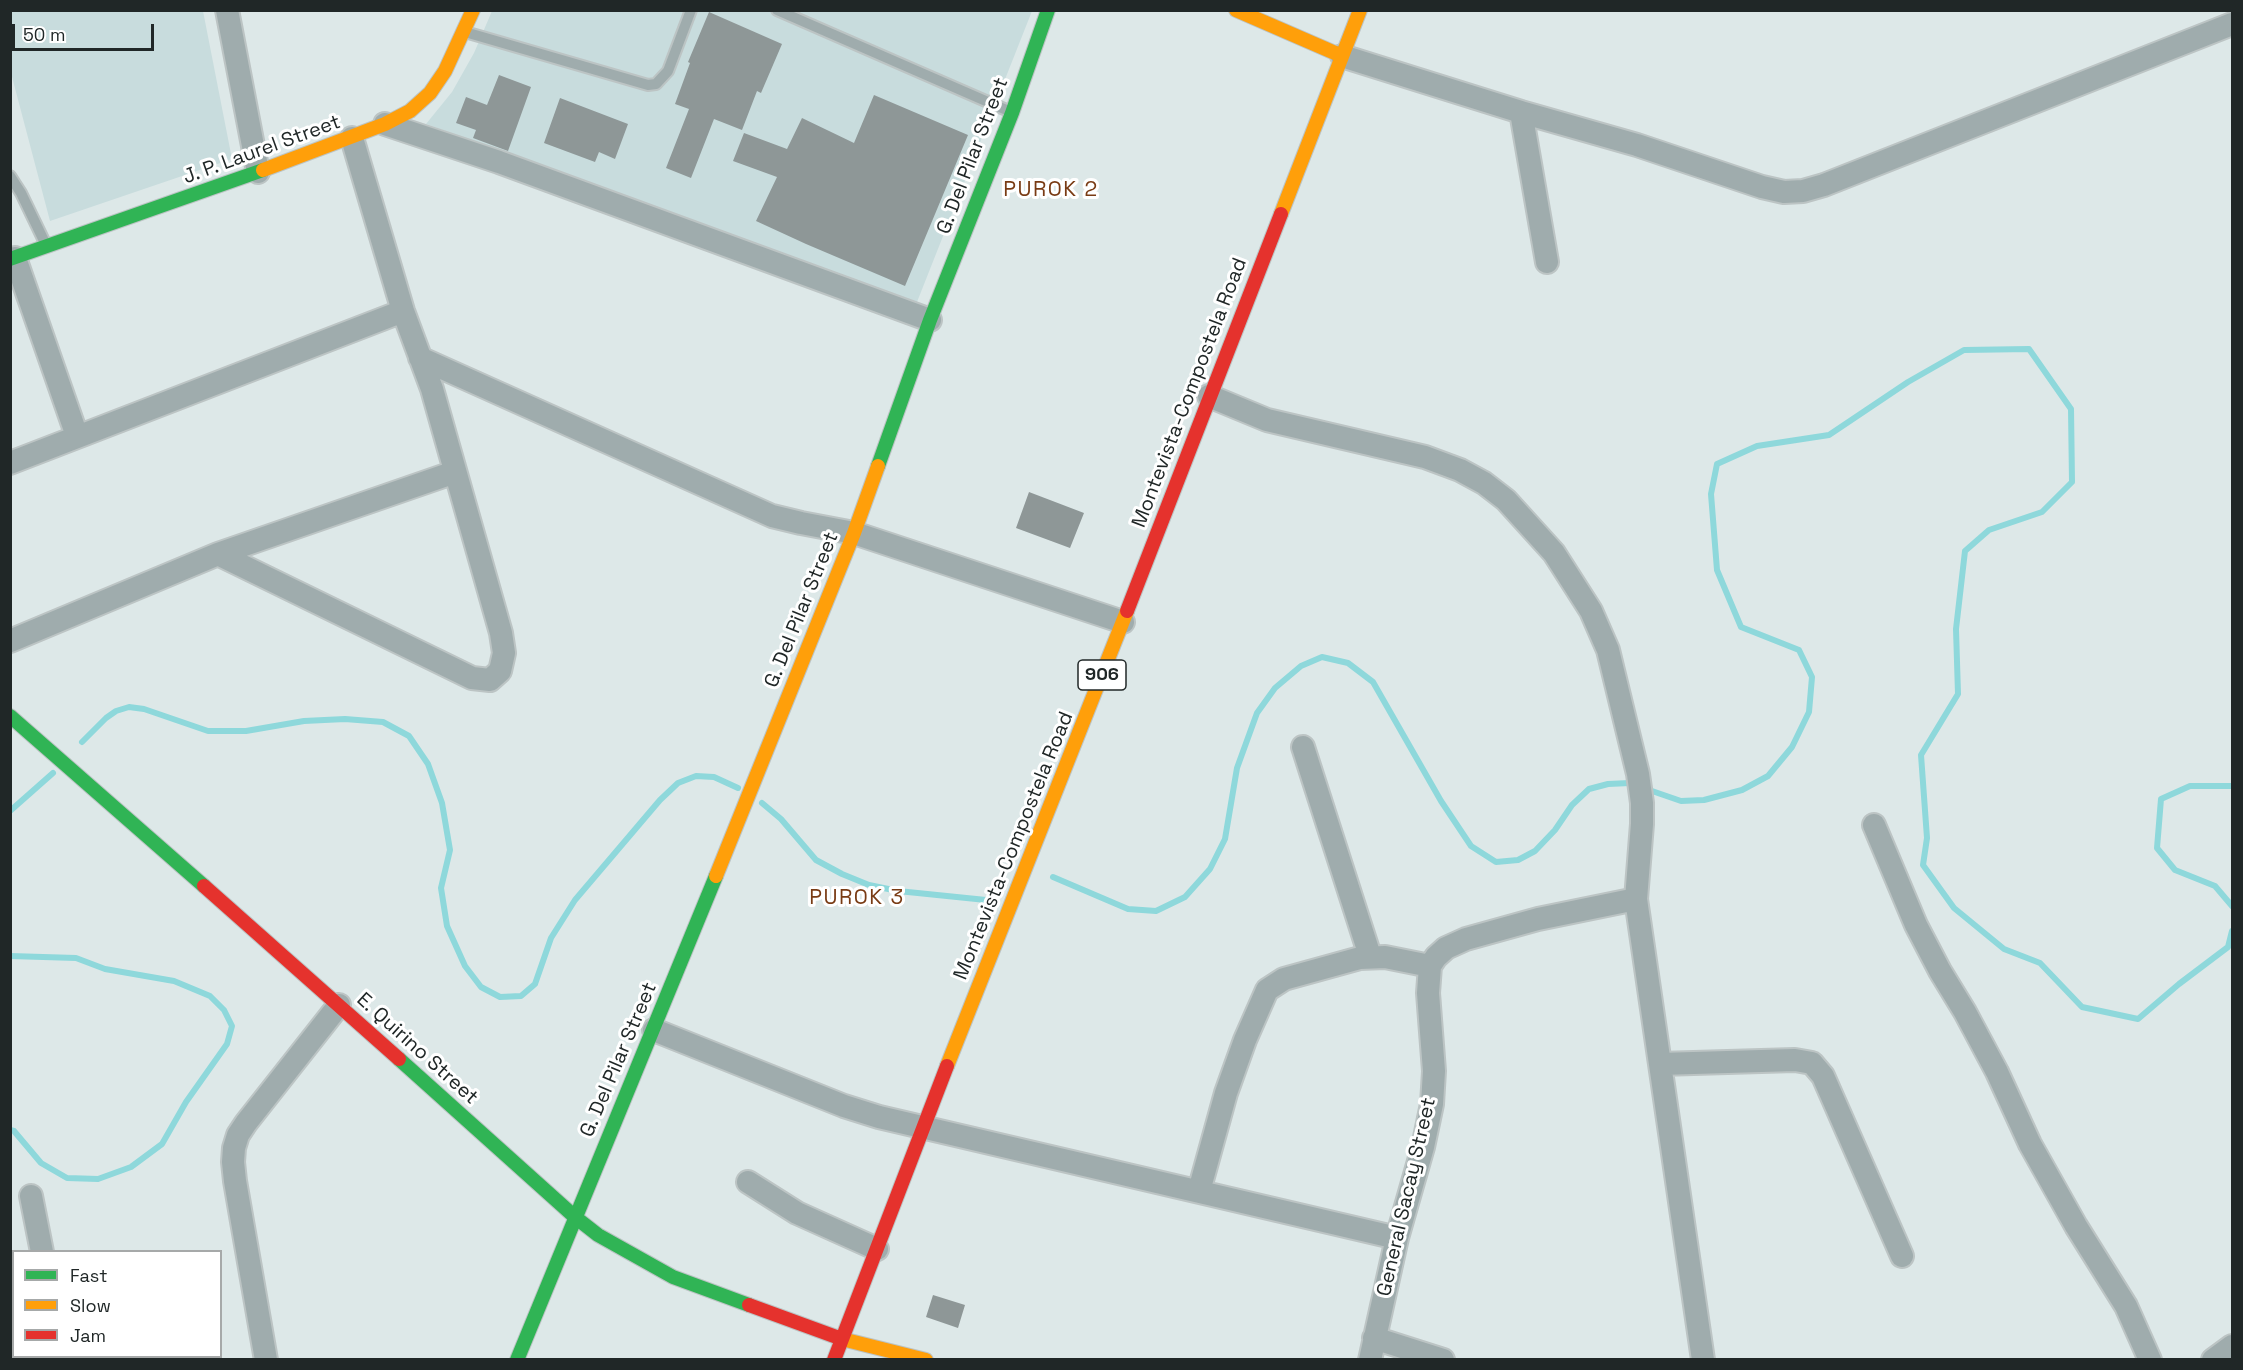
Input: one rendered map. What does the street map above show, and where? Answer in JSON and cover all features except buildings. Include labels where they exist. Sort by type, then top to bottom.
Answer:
[{"type":"main road","name":"J. P. Laurel Street","points":[[13,259],[352,138],[410,111],[430,93],[445,70],[465,32],[473,10]]},
{"type":"main road","name":"G. Del Pilar Street","points":[[517,1359],[654,1030],[854,532],[930,320],[1012,113],[1048,10]]},
{"type":"main road","points":[[1236,10],[1342,56]]},
{"type":"main road","name":"Montevista-Compostela Road","points":[[834,1359],[1360,10]]},
{"type":"main road","name":"E. Quirino Street","points":[[10,716],[339,1005],[575,1218],[598,1235],[673,1277],[842,1339],[926,1359]]},
{"type":"street","points":[[227,10],[258,172]]},
{"type":"street","points":[[1342,56],[1784,192],[1803,191],[1824,186],[2232,24]]},
{"type":"street","points":[[1521,112],[1547,262]]},
{"type":"street","points":[[385,124],[499,162],[930,320]]},
{"type":"street","points":[[218,554],[472,678],[490,680],[496,677],[503,662],[501,633],[432,389],[403,311],[352,138]]},
{"type":"street","points":[[13,259],[77,436]]},
{"type":"street","points":[[10,462],[403,311]]},
{"type":"street","points":[[420,358],[772,516],[801,524],[854,532],[1123,622]]},
{"type":"street","points":[[1209,396],[1268,420],[1310,432],[1425,457],[1460,470],[1484,483],[1506,500],[1554,553],[1591,611],[1608,650],[1638,774],[1642,803],[1636,899],[1703,1359]]},
{"type":"street","points":[[10,641],[218,554],[455,472]]},
{"type":"street","points":[[1303,747],[1370,956]]},
{"type":"street","points":[[1874,825],[1916,926],[1997,1072],[2036,1154],[2076,1226],[2126,1306],[2150,1359]]},
{"type":"street","points":[[1199,1191],[1226,1093],[1245,1040],[1267,990],[1284,979],[1370,956],[1430,966],[1446,948],[1466,939],[1538,919],[1636,899]]},
{"type":"street","name":"General Sacay Street","points":[[1372,1349],[1397,1238],[1423,1147],[1432,1104],[1434,1071],[1428,993],[1430,966]]},
{"type":"street","points":[[266,1359],[235,1181],[234,1148],[238,1135],[246,1123],[339,1005]]},
{"type":"street","points":[[654,1030],[844,1106],[879,1117],[1397,1238]]},
{"type":"street","points":[[1660,1064],[1795,1060],[1812,1063],[1823,1076],[1902,1256]]},
{"type":"street","points":[[748,1182],[796,1213],[877,1249]]},
{"type":"street","points":[[31,1196],[42,1250]]},
{"type":"street","points":[[2213,1359],[2232,1346]]},
{"type":"street","points":[[1372,1349],[1443,1359]]},
{"type":"lane","points":[[465,32],[648,85],[656,84],[668,72],[691,10]]},
{"type":"lane","points":[[782,12],[1012,113]]},
{"type":"lane","points":[[10,176],[21,193],[46,246]]},
{"type":"shaded area","points":[[10,11],[203,11],[232,159],[50,221],[11,73]]},
{"type":"shaded area","points":[[492,11],[1032,11],[917,302],[426,124],[452,92],[474,53]]},
{"type":"waterway","points":[[1652,791],[1681,801],[1704,800],[1742,790],[1768,776],[1792,747],[1809,712],[1812,677],[1799,650],[1741,627],[1717,570],[1711,494],[1717,464],[1757,446],[1829,435],[1908,382],[1964,350],[2029,349],[2071,409],[2072,482],[2042,512],[1989,530],[1965,551],[1956,629],[1958,694],[1921,755],[1927,838],[1923,865],[1954,908],[2004,949],[2040,963],[2082,1007],[2138,1019],[2228,947],[2232,931]]},
{"type":"waterway","points":[[1053,877],[1128,909],[1156,911],[1185,897],[1210,869],[1225,839],[1237,768],[1257,713],[1275,688],[1301,666],[1322,657],[1348,663],[1373,682],[1441,801],[1471,846],[1496,862],[1518,860],[1535,851],[1555,830],[1572,805],[1589,789],[1608,784],[1630,783]]},
{"type":"waterway","points":[[82,742],[106,718],[116,711],[129,707],[144,709],[208,731],[246,731],[304,721],[345,719],[383,722],[409,736],[428,764],[442,803],[450,850],[441,888],[447,926],[465,966],[481,987],[500,997],[521,996],[535,984],[551,938],[575,900],[660,800],[678,783],[696,776],[714,777],[738,788]]},
{"type":"waterway","points":[[10,811],[53,773]]},
{"type":"waterway","points":[[2232,786],[2190,786],[2161,799],[2157,848],[2175,870],[2215,886],[2232,906]]},
{"type":"waterway","points":[[762,803],[781,819],[816,860],[842,874],[869,885],[898,891],[986,900]]},
{"type":"waterway","points":[[10,956],[76,958],[105,969],[174,981],[210,996],[224,1010],[232,1026],[227,1044],[186,1102],[162,1144],[131,1167],[98,1179],[67,1178],[41,1163],[14,1131],[10,1130]]},
{"type":"traffic: fast","points":[[878,466],[930,320],[1012,113],[1048,10]]},
{"type":"traffic: fast","points":[[10,259],[263,170]]},
{"type":"traffic: fast","points":[[10,716],[204,886]]},
{"type":"traffic: fast","points":[[517,1360],[716,876]]},
{"type":"traffic: fast","points":[[399,1059],[598,1235],[673,1277],[749,1305]]},
{"type":"traffic: slow","points":[[263,170],[385,124],[410,111],[430,93],[445,71],[473,10]]},
{"type":"traffic: slow","points":[[1236,10],[1342,56]]},
{"type":"traffic: slow","points":[[1281,214],[1360,10]]},
{"type":"traffic: slow","points":[[716,876],[854,533],[878,466]]},
{"type":"traffic: slow","points":[[947,1066],[1127,611]]},
{"type":"traffic: slow","points":[[842,1339],[926,1360]]},
{"type":"traffic: jam","points":[[1127,611],[1281,214]]},
{"type":"traffic: jam","points":[[204,886],[399,1059]]},
{"type":"traffic: jam","points":[[834,1360],[947,1066]]},
{"type":"traffic: jam","points":[[749,1305],[842,1339]]},
{"type":"district","name":"PUROK 2","points":[[1051,190]]},
{"type":"district","name":"PUROK 3","points":[[857,898]]}]
